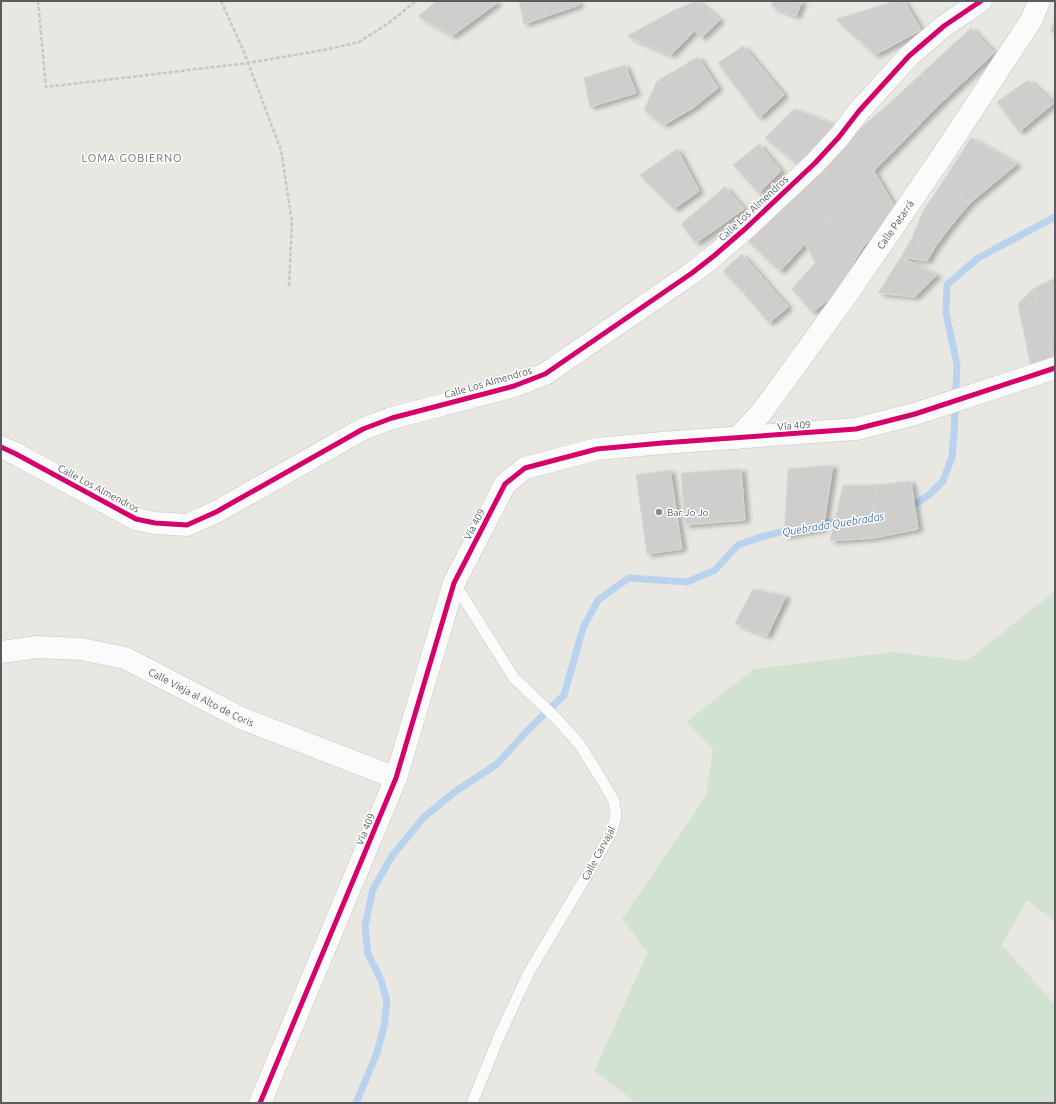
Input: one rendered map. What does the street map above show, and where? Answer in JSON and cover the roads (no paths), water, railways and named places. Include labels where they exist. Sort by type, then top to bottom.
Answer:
[{"type":"street","name":"Calle Los Almendros","points":[[1,447],[136,519],[155,523],[187,525],[216,512],[363,429],[392,418],[514,386],[545,374],[692,273],[715,255],[791,185],[839,138],[859,111],[909,56],[944,26],[981,1]]},
{"type":"street","name":"Calle Patarrá","points":[[737,438],[761,413],[846,296],[944,153],[1032,19],[1039,1]]},
{"type":"street","name":"Vía 409","points":[[260,1103],[396,778],[454,583],[505,484],[525,468],[596,449],[856,430],[915,414],[1055,368]]},
{"type":"street","name":"Calle Vieja al Alto de Coris","points":[[1,652],[38,647],[81,649],[125,658],[241,718],[396,778]]},
{"type":"lane","name":"Calle Carvajal","points":[[454,583],[514,678],[557,719],[580,744],[614,801],[616,816],[612,831],[597,858],[528,974],[498,1040],[472,1103]]},
{"type":"waterway","name":"Quebrada Quebradas","points":[[907,509],[929,495],[943,481],[952,457],[957,365],[946,313],[947,285],[978,258],[1055,217]]},
{"type":"waterway","name":"Quebrada Quebradas","points":[[815,525],[844,520]]},
{"type":"waterway","name":"Quebrada Quebradas","points":[[356,1103],[377,1053],[384,1026],[387,1002],[381,980],[368,954],[365,926],[373,889],[392,856],[424,817],[456,791],[497,764],[528,730],[564,695],[583,628],[598,600],[629,578],[687,582],[715,570],[738,545],[793,529]]},
{"type":"place","name":"Bar Jo Jo","points":[[659,512]]},
{"type":"district","name":"LOMA GOBIERNO","points":[[132,158]]}]
